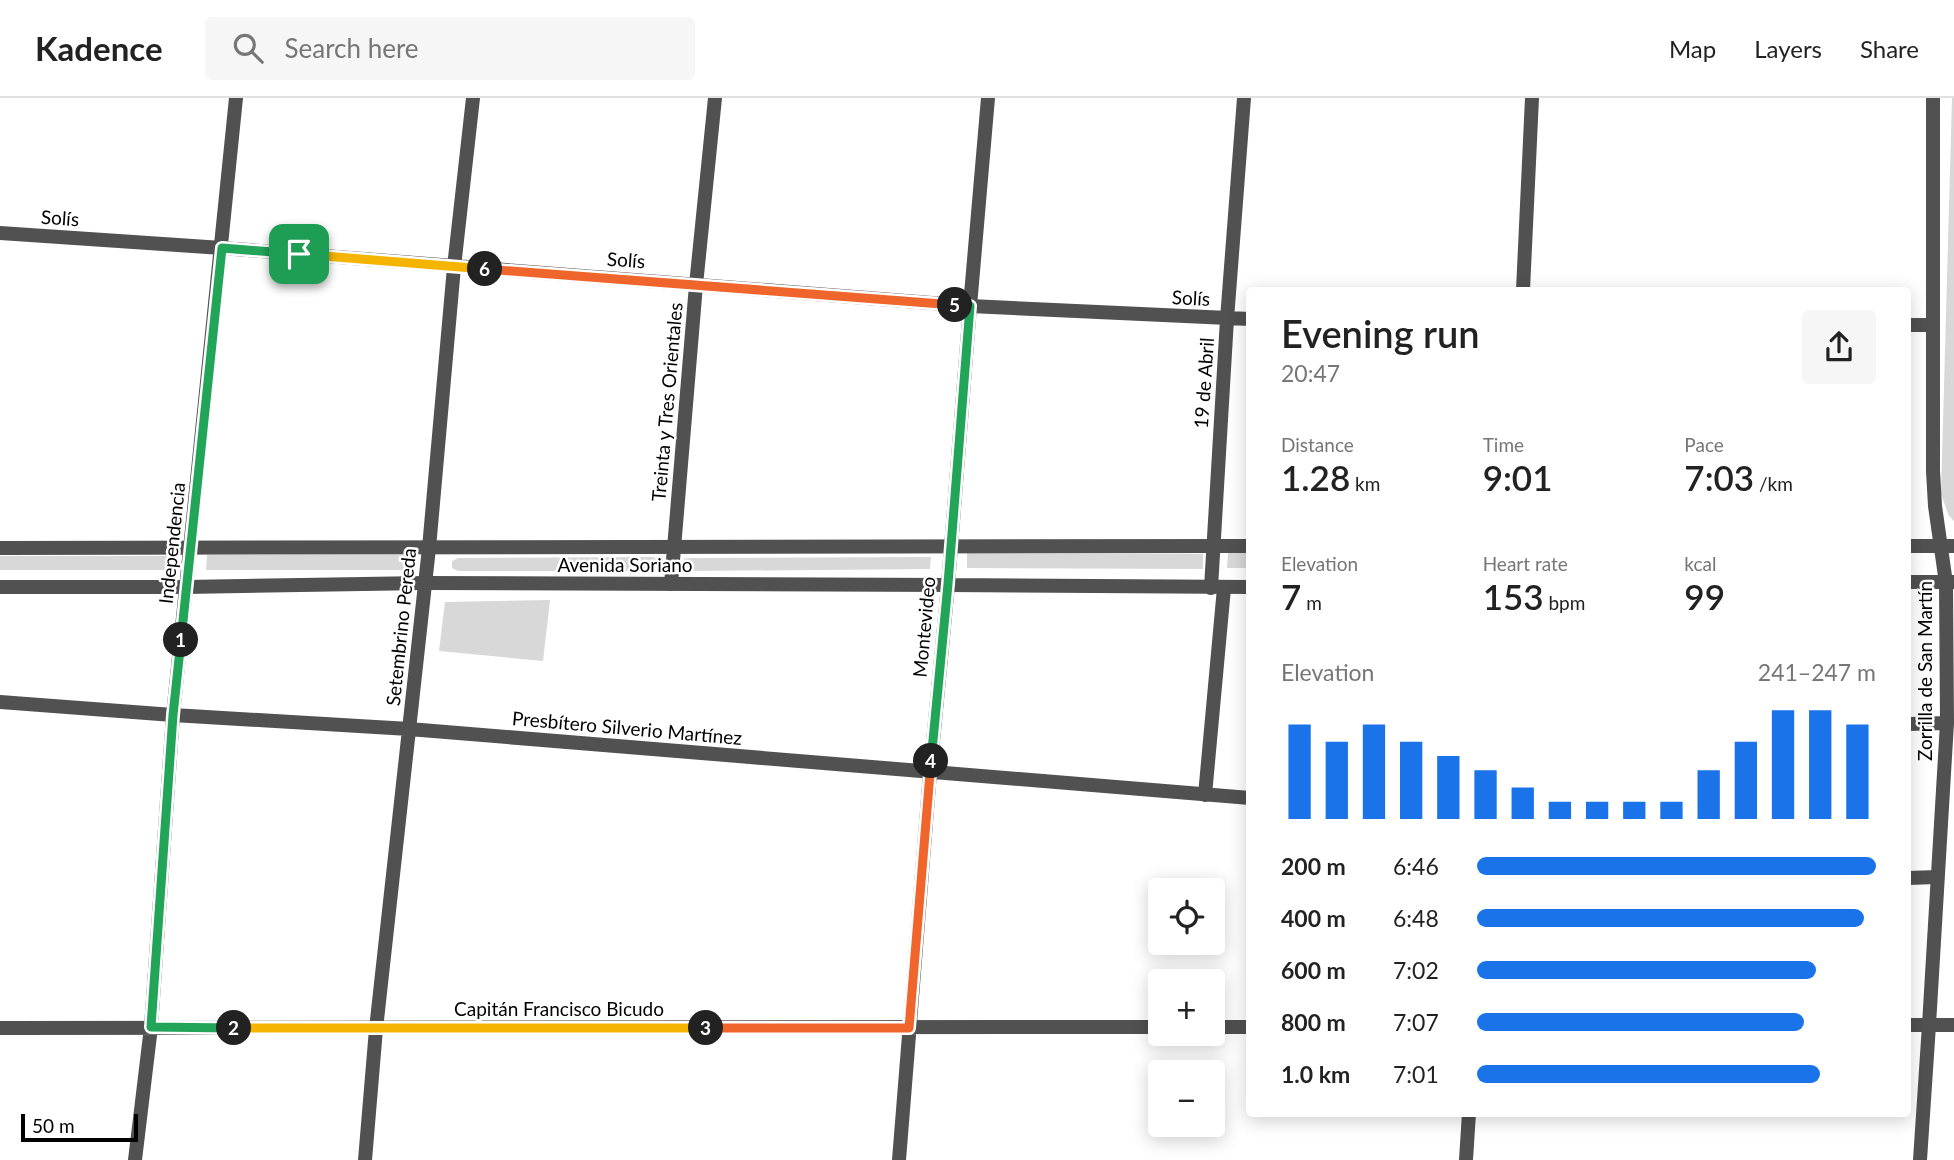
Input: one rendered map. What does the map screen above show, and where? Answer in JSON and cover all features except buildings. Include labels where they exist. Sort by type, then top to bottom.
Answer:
[{"type":"street","name":"Independencia","points":[[135,1160],[151,1027],[173,715],[236,98]]},
{"type":"street","name":"Setembrino Pereda","points":[[365,1160],[376,1029],[429,548],[472,98]]},
{"type":"street","name":"Treinta y Tres Orientales","points":[[671,584],[715,98]]},
{"type":"street","name":"Montevideo","points":[[899,1160],[988,98]]},
{"type":"street","name":"19 de Abril","points":[[1205,794],[1217,587],[1213,546],[1244,98]]},
{"type":"street","points":[[1523,287],[1532,98]]},
{"type":"street","name":"Zorrilla de San Martín","points":[[1920,1160],[1947,723],[1950,582],[1948,546],[1935,506],[1933,471],[1933,98]]},
{"type":"street","name":"Solís","points":[[0,233],[970,306],[1246,319]]},
{"type":"street","points":[[1911,325],[1933,325]]},
{"type":"street","name":"Avenida Soriano","points":[[0,548],[1246,546]]},
{"type":"street","points":[[1911,546],[1948,546]]},
{"type":"street","points":[[1911,582],[1950,582]]},
{"type":"street","name":"Avenida Soriano","points":[[0,587],[425,583],[1246,587]]},
{"type":"street","name":"Presbítero Silverio Martínez","points":[[0,702],[409,729],[1246,798]]},
{"type":"street","points":[[1911,724],[1947,723]]},
{"type":"street","points":[[1911,878],[1937,877]]},
{"type":"street","points":[[1911,1025],[1954,1025]]},
{"type":"street","name":"Capitán Francisco Bicudo","points":[[0,1028],[1148,1027]]},
{"type":"street","points":[[1225,1027],[1246,1027]]},
{"type":"street","points":[[1466,1160],[1469,1117]]},
{"type":"shaded area","points":[[1952,98],[1954,521],[1949,516],[1941,494]]},
{"type":"shaded area","points":[[967,553],[1203,554],[1203,569],[967,568]]},
{"type":"shaded area","points":[[1228,553],[1246,553],[1246,568],[1227,568]]},
{"type":"shaded area","points":[[207,555],[413,555],[412,570],[206,570]]},
{"type":"shaded area","points":[[0,556],[167,556],[165,570],[0,570]]},
{"type":"shaded area","points":[[653,557],[658,565],[654,571],[458,571],[452,568],[452,561],[458,558]]},
{"type":"shaded area","points":[[931,557],[930,569],[686,571],[682,564],[687,558]]},
{"type":"shaded area","points":[[550,600],[543,661],[439,651],[445,602]]},
{"type":"route","points":[[222,248],[299,254],[970,306],[909,1028],[151,1027],[173,715],[222,248]]}]
